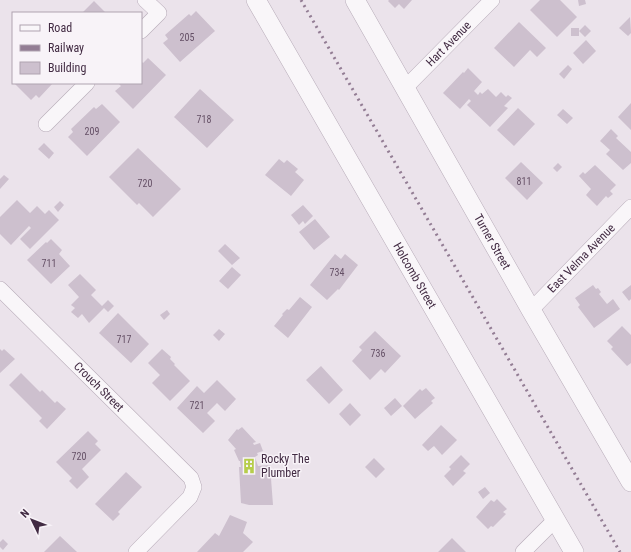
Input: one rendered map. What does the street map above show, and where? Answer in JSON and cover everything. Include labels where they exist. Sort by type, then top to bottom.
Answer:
[{"type":"street","points":[[142,30],[158,13],[145,0]]},
{"type":"street","name":"Holcomb Street","points":[[256,0],[574,552]]},
{"type":"street","name":"Turner Street","points":[[355,0],[531,310],[631,482]]},
{"type":"street","name":"Hart Avenue","points":[[405,88],[492,0]]},
{"type":"street","points":[[46,124],[87,84]]},
{"type":"street","name":"East Velma Avenue","points":[[531,310],[631,207]]},
{"type":"street","name":"Crouch Street","points":[[0,289],[191,478],[194,487],[190,496],[136,552]]},
{"type":"street","points":[[523,552],[556,519]]},
{"type":"building","points":[[412,0],[404,9],[399,4],[395,8],[388,1]]},
{"type":"building","points":[[540,0],[560,0],[577,17],[557,37],[530,10]]},
{"type":"building","points":[[578,0],[585,0],[586,4],[579,6]]},
{"type":"building","points":[[94,1],[105,12],[83,12]]},
{"type":"building","points":[[196,11],[215,31],[180,62],[163,43],[168,39],[165,35],[189,14],[191,16]]},
{"type":"building","points":[[630,17],[631,33],[628,36],[619,28]]},
{"type":"building","points":[[519,22],[546,48],[537,57],[530,50],[514,67],[494,48]]},
{"type":"building","points":[[585,25],[591,31],[585,37],[579,31]]},
{"type":"building","points":[[571,28],[579,28],[579,36],[571,36]]},
{"type":"building","points":[[586,40],[596,51],[583,64],[573,53]]},
{"type":"building","points":[[148,58],[166,75],[133,109],[115,91],[121,86],[119,84],[142,84],[142,62],[143,63]]},
{"type":"building","points":[[568,65],[572,69],[564,79],[559,74]]},
{"type":"building","points":[[468,68],[482,82],[474,91],[478,95],[480,92],[482,94],[488,89],[496,97],[501,92],[506,97],[508,95],[512,98],[504,106],[508,108],[490,127],[467,105],[471,101],[469,99],[460,109],[443,93]]},
{"type":"building","points":[[15,84],[52,84],[39,98],[36,95],[31,100]]},
{"type":"building","points":[[200,89],[234,120],[207,148],[174,117]]},
{"type":"building","points":[[631,103],[631,130],[618,117]]},
{"type":"building","points":[[102,104],[120,122],[87,156],[68,137],[73,132],[71,129],[94,107],[96,109]]},
{"type":"building","points":[[518,108],[535,124],[514,146],[497,130]]},
{"type":"building","points":[[563,109],[573,118],[567,124],[557,115]]},
{"type":"building","points":[[611,129],[618,136],[616,138],[631,152],[631,163],[623,170],[606,154],[610,150],[600,141]]},
{"type":"building","points":[[44,143],[54,153],[49,159],[38,149]]},
{"type":"building","points":[[138,148],[181,189],[153,217],[139,203],[137,205],[109,177]]},
{"type":"building","points":[[279,159],[284,163],[287,160],[298,169],[295,172],[304,180],[291,196],[265,175]]},
{"type":"building","points":[[521,162],[543,183],[527,200],[505,178]]},
{"type":"building","points":[[558,163],[562,167],[557,172],[553,168]]},
{"type":"building","points":[[595,165],[616,185],[610,191],[613,194],[608,198],[606,196],[597,206],[586,195],[591,189],[579,176],[583,172],[585,174]]},
{"type":"building","points":[[4,175],[9,179],[0,189],[0,179]]},
{"type":"building","points":[[17,200],[30,213],[37,206],[45,214],[49,210],[59,220],[30,249],[20,239],[31,228],[29,226],[11,245],[0,234],[0,217]]},
{"type":"building","points":[[60,201],[64,205],[58,212],[54,207]]},
{"type":"building","points":[[303,205],[313,216],[305,224],[303,221],[299,225],[291,215]]},
{"type":"building","points":[[315,219],[330,237],[314,250],[299,232]]},
{"type":"building","points":[[51,239],[62,250],[59,254],[70,266],[51,284],[27,260]]},
{"type":"building","points":[[225,244],[240,258],[232,265],[218,251]]},
{"type":"building","points":[[335,254],[341,259],[345,254],[358,265],[339,290],[338,289],[327,300],[310,285]]},
{"type":"building","points":[[232,267],[241,275],[228,289],[219,281]]},
{"type":"building","points":[[80,274],[96,290],[91,295],[102,306],[108,300],[114,306],[108,312],[104,308],[89,323],[82,314],[78,318],[71,312],[75,308],[71,305],[79,297],[68,285]]},
{"type":"building","points":[[593,285],[601,292],[599,294],[607,304],[613,299],[620,309],[594,328],[578,307],[580,305],[575,298]]},
{"type":"building","points":[[631,285],[631,299],[629,301],[622,292]]},
{"type":"building","points":[[300,297],[312,307],[288,338],[274,326],[283,315],[282,314],[287,309],[289,310]]},
{"type":"building","points":[[167,310],[170,314],[164,320],[160,315]]},
{"type":"building","points":[[118,313],[149,344],[131,363],[99,333]]},
{"type":"building","points":[[622,326],[631,335],[631,363],[627,366],[611,349],[613,347],[607,341]]},
{"type":"building","points":[[219,329],[225,334],[219,341],[213,335]]},
{"type":"building","points":[[375,331],[401,356],[385,373],[381,369],[370,380],[352,361],[362,350],[359,347]]},
{"type":"building","points":[[0,349],[2,351],[4,349],[15,359],[0,373]]},
{"type":"building","points":[[162,349],[171,357],[170,359],[175,364],[174,365],[190,381],[170,401],[152,383],[160,375],[148,363]]},
{"type":"building","points":[[321,366],[343,390],[329,404],[306,380]]},
{"type":"building","points":[[21,373],[40,392],[42,390],[55,403],[57,401],[66,409],[47,429],[39,421],[42,418],[9,385]]},
{"type":"building","points":[[217,380],[236,399],[225,411],[217,403],[207,413],[215,421],[203,433],[177,408],[197,386],[204,393]]},
{"type":"building","points":[[426,388],[435,398],[431,401],[433,403],[415,419],[403,406],[420,389],[422,391]]},
{"type":"building","points":[[395,398],[402,406],[391,416],[384,408]]},
{"type":"building","points":[[350,403],[361,415],[350,426],[339,414]]},
{"type":"building","points":[[441,425],[457,440],[442,455],[434,446],[428,451],[422,445]]},
{"type":"building","name":"Rocky The Plumber","points":[[242,427],[256,442],[253,443],[254,445],[260,443],[263,451],[257,453],[258,455],[255,457],[258,466],[270,465],[273,505],[249,505],[241,503],[240,461],[234,450],[236,449],[228,440],[237,429],[238,430]]},
{"type":"building","points":[[88,431],[98,441],[95,444],[101,450],[82,469],[89,477],[77,489],[69,481],[72,478],[56,462]]},
{"type":"building","points":[[461,455],[470,464],[463,471],[466,473],[453,486],[444,476],[451,469],[449,467]]},
{"type":"building","points":[[374,458],[385,469],[376,478],[365,467]]},
{"type":"building","points":[[126,472],[142,487],[118,512],[120,514],[113,521],[95,504]]},
{"type":"building","points":[[485,487],[490,493],[483,499],[478,492]]},
{"type":"building","points":[[497,499],[507,509],[503,512],[506,514],[493,527],[491,526],[488,529],[476,517],[491,500],[494,502]]},
{"type":"building","points":[[230,515],[247,522],[243,533],[253,542],[243,552],[197,552],[215,533],[219,536]]},
{"type":"building","points":[[60,536],[77,552],[44,552]]},
{"type":"building","points":[[452,538],[466,552],[438,552]]},
{"type":"building","points":[[3,539],[8,544],[3,550],[0,547],[0,542]]},
{"type":"railway","points":[[301,0],[620,552]]},
{"type":"place","name":"Rocky The Plumber","points":[[249,466]]}]
